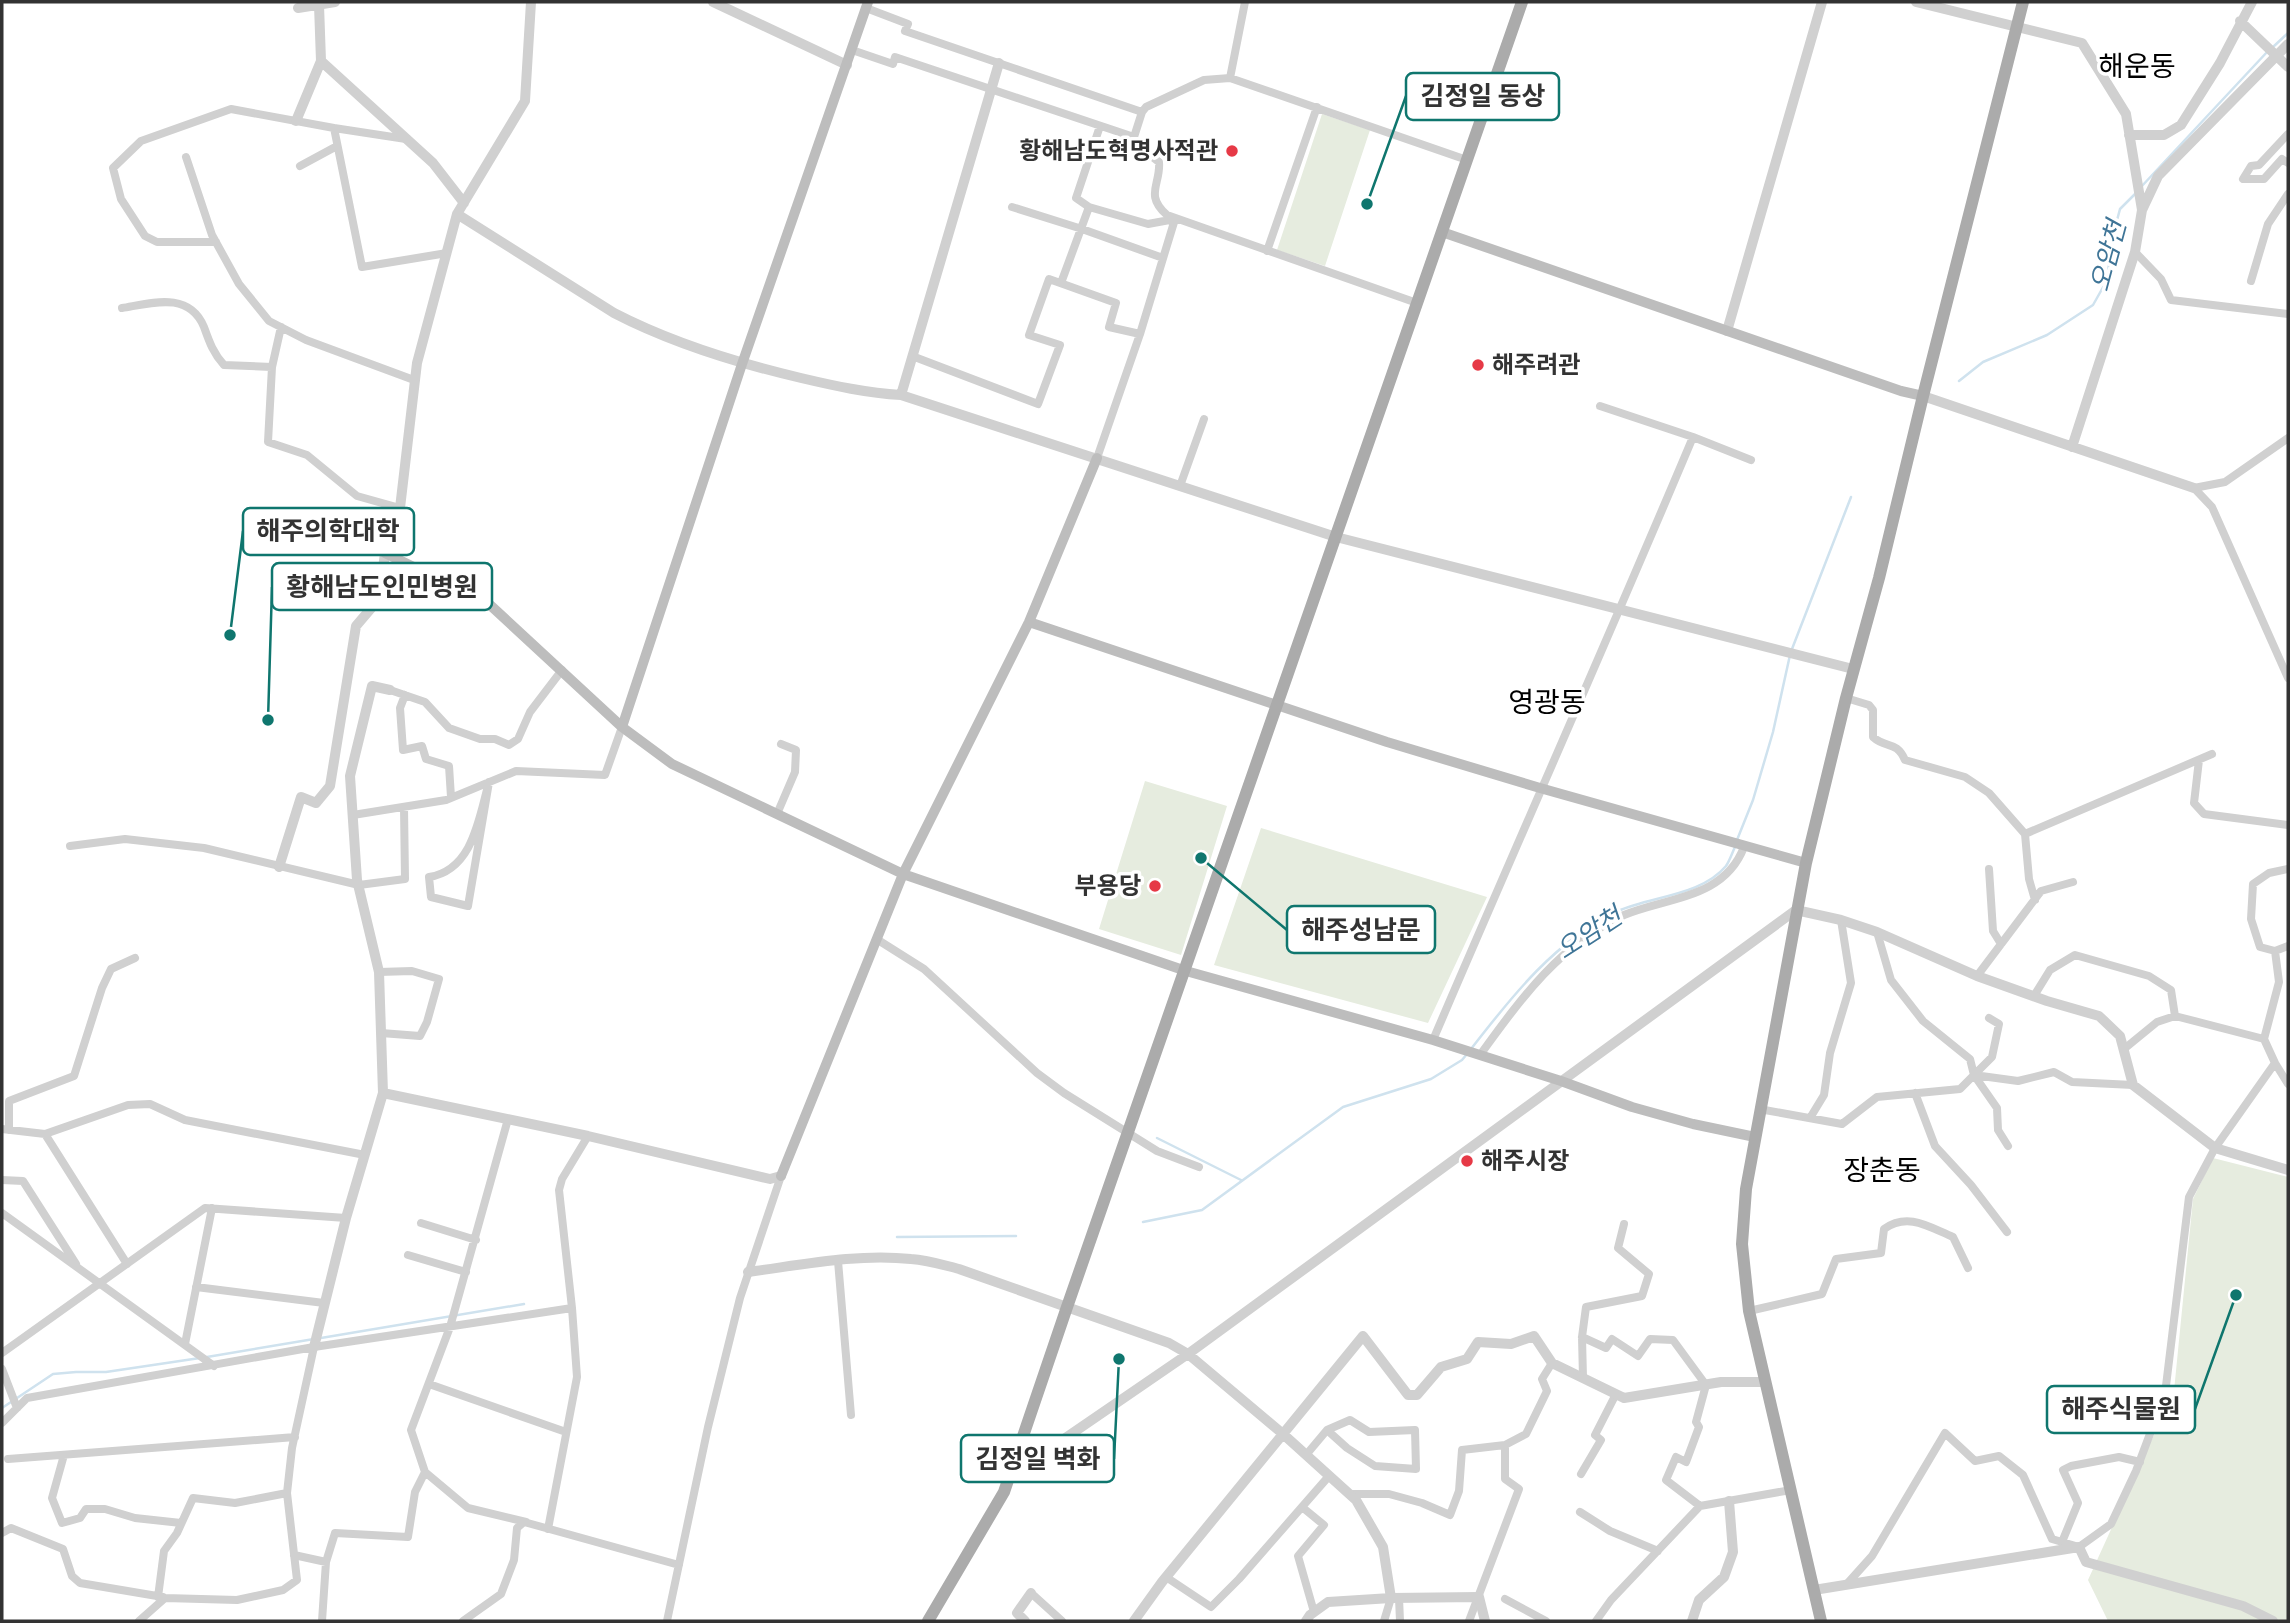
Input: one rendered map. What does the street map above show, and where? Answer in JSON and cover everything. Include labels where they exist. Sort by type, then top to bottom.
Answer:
[{"type":"main road","points":[[928,1621],[1004,1492],[1010,1476],[1522,2]]},
{"type":"main road","points":[[1821,1621],[1749,1311],[1742,1219],[1759,1108],[1805,863],[2023,2]]},
{"type":"main road","points":[[622,727],[742,364],[867,5]]},
{"type":"main road","points":[[1442,232],[1901,391],[1923,396]]},
{"type":"main road","points":[[781,1176],[904,874],[1029,622],[1097,458]]},
{"type":"main road","points":[[385,553],[489,604],[622,727],[672,764],[904,874],[1186,971],[1460,1048],[1632,1107],[1755,1137]]},
{"type":"main road","points":[[1029,622],[1387,742],[1805,863]]},
{"type":"street","points":[[298,8],[335,2]]},
{"type":"street","points":[[279,867],[301,797],[316,803],[330,786],[356,626],[379,599],[385,553],[400,508],[416,363],[457,215],[525,102],[531,2]]},
{"type":"street","points":[[1230,78],[1245,2]]},
{"type":"street","points":[[1727,331],[1822,2]]},
{"type":"street","points":[[1916,2],[2082,43],[2126,114],[2141,204],[2135,252],[2072,447]]},
{"type":"street","points":[[2129,135],[2164,135],[2181,125],[2220,63],[2252,2]]},
{"type":"street","points":[[717,3],[847,65]]},
{"type":"street","points":[[296,121],[321,61],[313,4]]},
{"type":"street","points":[[867,5],[908,24],[905,31],[1142,112]]},
{"type":"street","points":[[2240,21],[2288,67]]},
{"type":"street","points":[[2141,204],[2158,176],[2288,44]]},
{"type":"street","points":[[852,50],[893,64],[895,57],[1134,137]]},
{"type":"street","points":[[321,61],[433,163],[464,203]]},
{"type":"street","points":[[901,395],[999,63]]},
{"type":"street","points":[[1418,303],[1175,219],[1161,210],[1154,194],[1159,162],[1136,144],[1134,137],[1142,112],[1151,103],[1204,80],[1230,78],[1467,160]]},
{"type":"street","points":[[1267,251],[1317,107]]},
{"type":"street","points":[[216,242],[157,242],[145,236],[121,200],[113,168],[141,141],[231,109],[406,139]]},
{"type":"street","points":[[1100,126],[1076,198],[1089,207],[1148,224],[1175,219]]},
{"type":"street","points":[[334,128],[362,267],[447,253]]},
{"type":"street","points":[[2288,134],[2259,166],[2251,166],[2243,178],[2264,179],[2282,159],[2288,163]]},
{"type":"street","points":[[300,166],[337,146]]},
{"type":"street","points":[[186,157],[216,242],[239,284],[269,321],[306,340],[414,380]]},
{"type":"street","points":[[2251,281],[2268,224],[2288,194]]},
{"type":"street","points":[[1012,207],[1163,258]]},
{"type":"street","points":[[1061,283],[1089,207]]},
{"type":"street","points":[[457,215],[614,313],[742,364],[855,391],[901,395],[1336,537],[1853,669]]},
{"type":"street","points":[[1097,458],[1140,334],[1175,219]]},
{"type":"street","points":[[2135,252],[2161,279],[2171,300],[2288,314]]},
{"type":"street","points":[[912,356],[1038,404],[1060,345],[1029,335],[1049,279],[1115,303],[1109,327],[1140,334]]},
{"type":"street","points":[[122,308],[163,301],[177,302],[191,309],[202,322],[215,355],[224,365],[272,367]]},
{"type":"street","points":[[281,327],[272,367],[268,442],[307,454],[357,496],[400,508]]},
{"type":"street","points":[[1923,396],[2194,488],[2212,507],[2288,678]]},
{"type":"street","points":[[1600,406],[1751,460]]},
{"type":"street","points":[[1180,486],[1204,419]]},
{"type":"street","points":[[1433,1040],[1693,438]]},
{"type":"street","points":[[2194,488],[2225,482],[2288,438]]},
{"type":"street","points":[[2,1533],[11,1528],[63,1549],[72,1576],[80,1583],[162,1597],[237,1600],[283,1590],[297,1580],[287,1493],[295,1437],[324,1303],[383,1093],[379,972],[359,885],[350,776],[372,686],[425,702],[449,728],[480,739],[495,739],[509,745],[518,738],[530,712],[562,670]]},
{"type":"street","points":[[405,695],[400,708],[403,750],[422,746],[426,759],[449,766],[451,797]]},
{"type":"street","points":[[1846,698],[1869,705],[1873,710],[1873,737],[1901,750],[1905,760],[1965,778],[1989,793],[2025,834],[2029,879],[2035,900]]},
{"type":"street","points":[[353,815],[451,797],[516,771],[605,775],[622,727]]},
{"type":"street","points":[[777,814],[795,772],[796,750],[781,744]]},
{"type":"street","points":[[2025,834],[2212,754]]},
{"type":"street","points":[[2199,760],[2194,803],[2204,814],[2288,825]]},
{"type":"street","points":[[489,782],[468,906],[430,897],[429,877],[441,875],[455,866],[471,844],[489,782]]},
{"type":"street","points":[[70,846],[125,839],[204,848],[359,885],[405,879],[404,807]]},
{"type":"street","points":[[1480,1055],[1530,987],[1579,942],[1625,915],[1690,896],[1727,874],[1738,862],[1744,847]]},
{"type":"street","points":[[1989,869],[1993,931],[2001,944]]},
{"type":"street","points":[[2288,869],[2269,873],[2253,884],[2251,919],[2260,947],[2275,951],[2288,946]]},
{"type":"street","points":[[1977,976],[2041,891],[2073,882]]},
{"type":"street","points":[[1010,1476],[1188,1354],[1796,910],[1841,920],[1877,932],[1977,976],[2099,1016],[2120,1036],[2133,1085]]},
{"type":"street","points":[[1810,1118],[1824,1095],[1830,1054],[1852,983],[1841,920]]},
{"type":"street","points":[[1877,932],[1891,980],[1923,1021],[1970,1059],[1974,1075],[1997,1108],[1998,1130],[2008,1146]]},
{"type":"street","points":[[878,940],[924,969],[1037,1073],[1064,1093],[1157,1151],[1199,1167]]},
{"type":"street","points":[[2275,951],[2279,982],[2264,1039],[2274,1063],[2288,1084]]},
{"type":"street","points":[[2034,996],[2050,970],[2076,955],[2149,976],[2171,990],[2175,1016]]},
{"type":"street","points":[[135,958],[111,969],[102,988],[74,1076],[9,1101],[6,1129],[45,1134],[128,1105],[150,1104],[185,1120],[365,1155]]},
{"type":"street","points":[[379,972],[412,971],[439,979],[427,1022],[420,1036],[381,1032]]},
{"type":"street","points":[[2123,1049],[2157,1021],[2175,1016],[2264,1039]]},
{"type":"street","points":[[1759,1108],[1842,1124],[1877,1097],[1960,1089],[1992,1057],[1999,1024],[1989,1018]]},
{"type":"street","points":[[1814,1590],[2079,1547],[2111,1524],[2140,1462],[2165,1394],[2189,1197],[2215,1148],[2274,1063]]},
{"type":"street","points":[[1974,1075],[2018,1081],[2054,1072],[2072,1082],[2133,1085],[2215,1148],[2288,1170]]},
{"type":"street","points":[[383,1093],[588,1136],[770,1179],[781,1176]]},
{"type":"street","points":[[1915,1093],[1935,1146],[1971,1185],[2007,1232]]},
{"type":"street","points":[[509,1119],[450,1327],[411,1430],[425,1472],[468,1508],[679,1565]]},
{"type":"street","points":[[45,1134],[127,1264]]},
{"type":"street","points":[[548,1529],[577,1377],[559,1189],[562,1179],[588,1136]]},
{"type":"street","points":[[667,1621],[721,1372],[748,1272],[781,1176]]},
{"type":"street","points":[[2,1180],[23,1181],[79,1267]]},
{"type":"street","points":[[2,1353],[205,1208],[346,1218]]},
{"type":"street","points":[[185,1344],[212,1209]]},
{"type":"street","points":[[2,1213],[214,1366]]},
{"type":"street","points":[[1749,1311],[1822,1294],[1836,1259],[1881,1253],[1884,1229],[1896,1220],[1916,1222],[1953,1237],[1968,1268]]},
{"type":"street","points":[[421,1223],[476,1240]]},
{"type":"street","points":[[1583,1378],[1582,1336],[1586,1307],[1643,1296],[1649,1274],[1618,1248],[1624,1224]]},
{"type":"street","points":[[408,1255],[466,1272]]},
{"type":"street","points":[[748,1272],[885,1258],[932,1262],[959,1269],[1169,1343],[1188,1354],[1356,1500],[1383,1547],[1400,1621]]},
{"type":"street","points":[[838,1261],[851,1415]]},
{"type":"street","points":[[196,1287],[324,1303]]},
{"type":"street","points":[[2,1423],[27,1398],[214,1366],[316,1342],[450,1327],[572,1308]]},
{"type":"street","points":[[1134,1621],[1166,1577],[1363,1336],[1408,1395],[1417,1395],[1441,1367],[1468,1359],[1478,1342],[1511,1344],[1534,1336],[1552,1363],[1624,1398],[1721,1382],[1766,1382]]},
{"type":"street","points":[[1582,1336],[1606,1348],[1612,1339],[1638,1356],[1650,1339],[1673,1340],[1706,1385]]},
{"type":"street","points":[[1349,1494],[1388,1494],[1422,1503],[1450,1515],[1459,1491],[1462,1450],[1505,1445],[1526,1434],[1546,1391],[1542,1379],[1552,1363]]},
{"type":"street","points":[[2,1369],[17,1408]]},
{"type":"street","points":[[429,1384],[566,1432]]},
{"type":"street","points":[[1700,1506],[1666,1479],[1676,1457],[1686,1462],[1699,1427],[1696,1422],[1706,1385]]},
{"type":"street","points":[[1581,1474],[1601,1440],[1595,1435],[1616,1394]]},
{"type":"street","points":[[1306,1455],[1327,1430],[1350,1420],[1369,1432],[1415,1430],[1416,1469],[1375,1466],[1347,1448],[1327,1430]]},
{"type":"street","points":[[1846,1585],[1872,1556],[1945,1433],[1975,1461],[2000,1456],[2023,1475],[2052,1539],[2079,1547],[2086,1562],[2243,1606],[2273,1621]]},
{"type":"street","points":[[8,1459],[295,1437]]},
{"type":"street","points":[[1469,1621],[1519,1489],[1506,1479],[1505,1445]]},
{"type":"street","points":[[64,1455],[52,1498],[62,1522],[80,1518],[86,1509],[105,1509],[135,1518],[181,1522]]},
{"type":"street","points":[[2062,1542],[2078,1503],[2063,1470],[2119,1457],[2140,1462]]},
{"type":"street","points":[[322,1621],[326,1562],[335,1533],[408,1537],[415,1492],[425,1472]]},
{"type":"street","points":[[1166,1577],[1211,1607],[1329,1476]]},
{"type":"street","points":[[1596,1621],[1611,1600],[1700,1506],[1791,1490]]},
{"type":"street","points":[[139,1621],[162,1597],[164,1551],[193,1498],[234,1503],[287,1493]]},
{"type":"street","points":[[1692,1621],[1699,1600],[1724,1577],[1733,1552],[1729,1501]]},
{"type":"street","points":[[1303,1507],[1324,1525],[1298,1556],[1314,1612]]},
{"type":"street","points":[[1580,1512],[1610,1531],[1658,1551]]},
{"type":"street","points":[[463,1621],[501,1594],[513,1560],[517,1528],[524,1522]]},
{"type":"street","points":[[294,1555],[326,1562]]},
{"type":"street","points":[[1025,1621],[1017,1613],[1031,1593],[1062,1621]]},
{"type":"street","points":[[1306,1621],[1328,1602],[1479,1597]]},
{"type":"street","points":[[1479,1597],[1485,1621]]},
{"type":"street","points":[[1384,1621],[1395,1598]]},
{"type":"street","points":[[1505,1599],[1546,1621]]},
{"type":"shaded area","points":[[1322,114],[1370,130],[1325,266],[1277,250]]},
{"type":"shaded area","points":[[1145,781],[1227,806],[1181,955],[1099,929]]},
{"type":"shaded area","points":[[1261,828],[1487,897],[1428,1023],[1214,965]]},
{"type":"shaded area","points":[[2213,1158],[2288,1177],[2288,1621],[2108,1621],[2088,1580],[2174,1391],[2193,1199]]},
{"type":"waterway","name":"오암천","points":[[2273,47],[2288,33]]},
{"type":"waterway","name":"오암천","points":[[2141,187],[2268,51]]},
{"type":"waterway","name":"오암천","points":[[1959,381],[1983,362],[2047,335],[2093,305],[2106,282],[2120,209],[2137,192]]},
{"type":"waterway","name":"오암천","points":[[1792,649],[1851,497]]},
{"type":"waterway","name":"오암천","points":[[1737,840],[1753,800],[1773,732],[1790,655]]},
{"type":"waterway","name":"오암천","points":[[1471,1049],[1519,990],[1555,953],[1575,937],[1618,911],[1703,884],[1726,866],[1735,847]]},
{"type":"waterway","name":"오암천","points":[[1143,1222],[1202,1210],[1343,1107],[1431,1079],[1467,1054]]},
{"type":"waterway","points":[[1157,1138],[1241,1180]]},
{"type":"waterway","points":[[897,1237],[1016,1236]]},
{"type":"waterway","points":[[321,1338],[524,1304]]},
{"type":"waterway","points":[[207,1357],[314,1339]]},
{"type":"waterway","points":[[2,1408],[53,1374],[106,1372],[200,1358]]},
{"type":"place","name":"황해남도혁명사적관","points":[[1232,151]]},
{"type":"place","name":"김정일 동상","points":[[1367,204]]},
{"type":"place","name":"해주려관","points":[[1478,365]]},
{"type":"place","name":"해주의학대학","points":[[230,635]]},
{"type":"place","name":"황해남도인민병원","points":[[268,720]]},
{"type":"place","name":"해주성남문","points":[[1201,858]]},
{"type":"place","name":"부용당","points":[[1155,886]]},
{"type":"place","name":"해주시장","points":[[1467,1161]]},
{"type":"place","name":"해주식물원","points":[[2236,1295]]},
{"type":"place","name":"김정일 벽화","points":[[1119,1359]]},
{"type":"district","name":"해운동","points":[[2137,66]]},
{"type":"district","name":"영광동","points":[[1547,702]]},
{"type":"district","name":"장춘동","points":[[1882,1170]]}]
